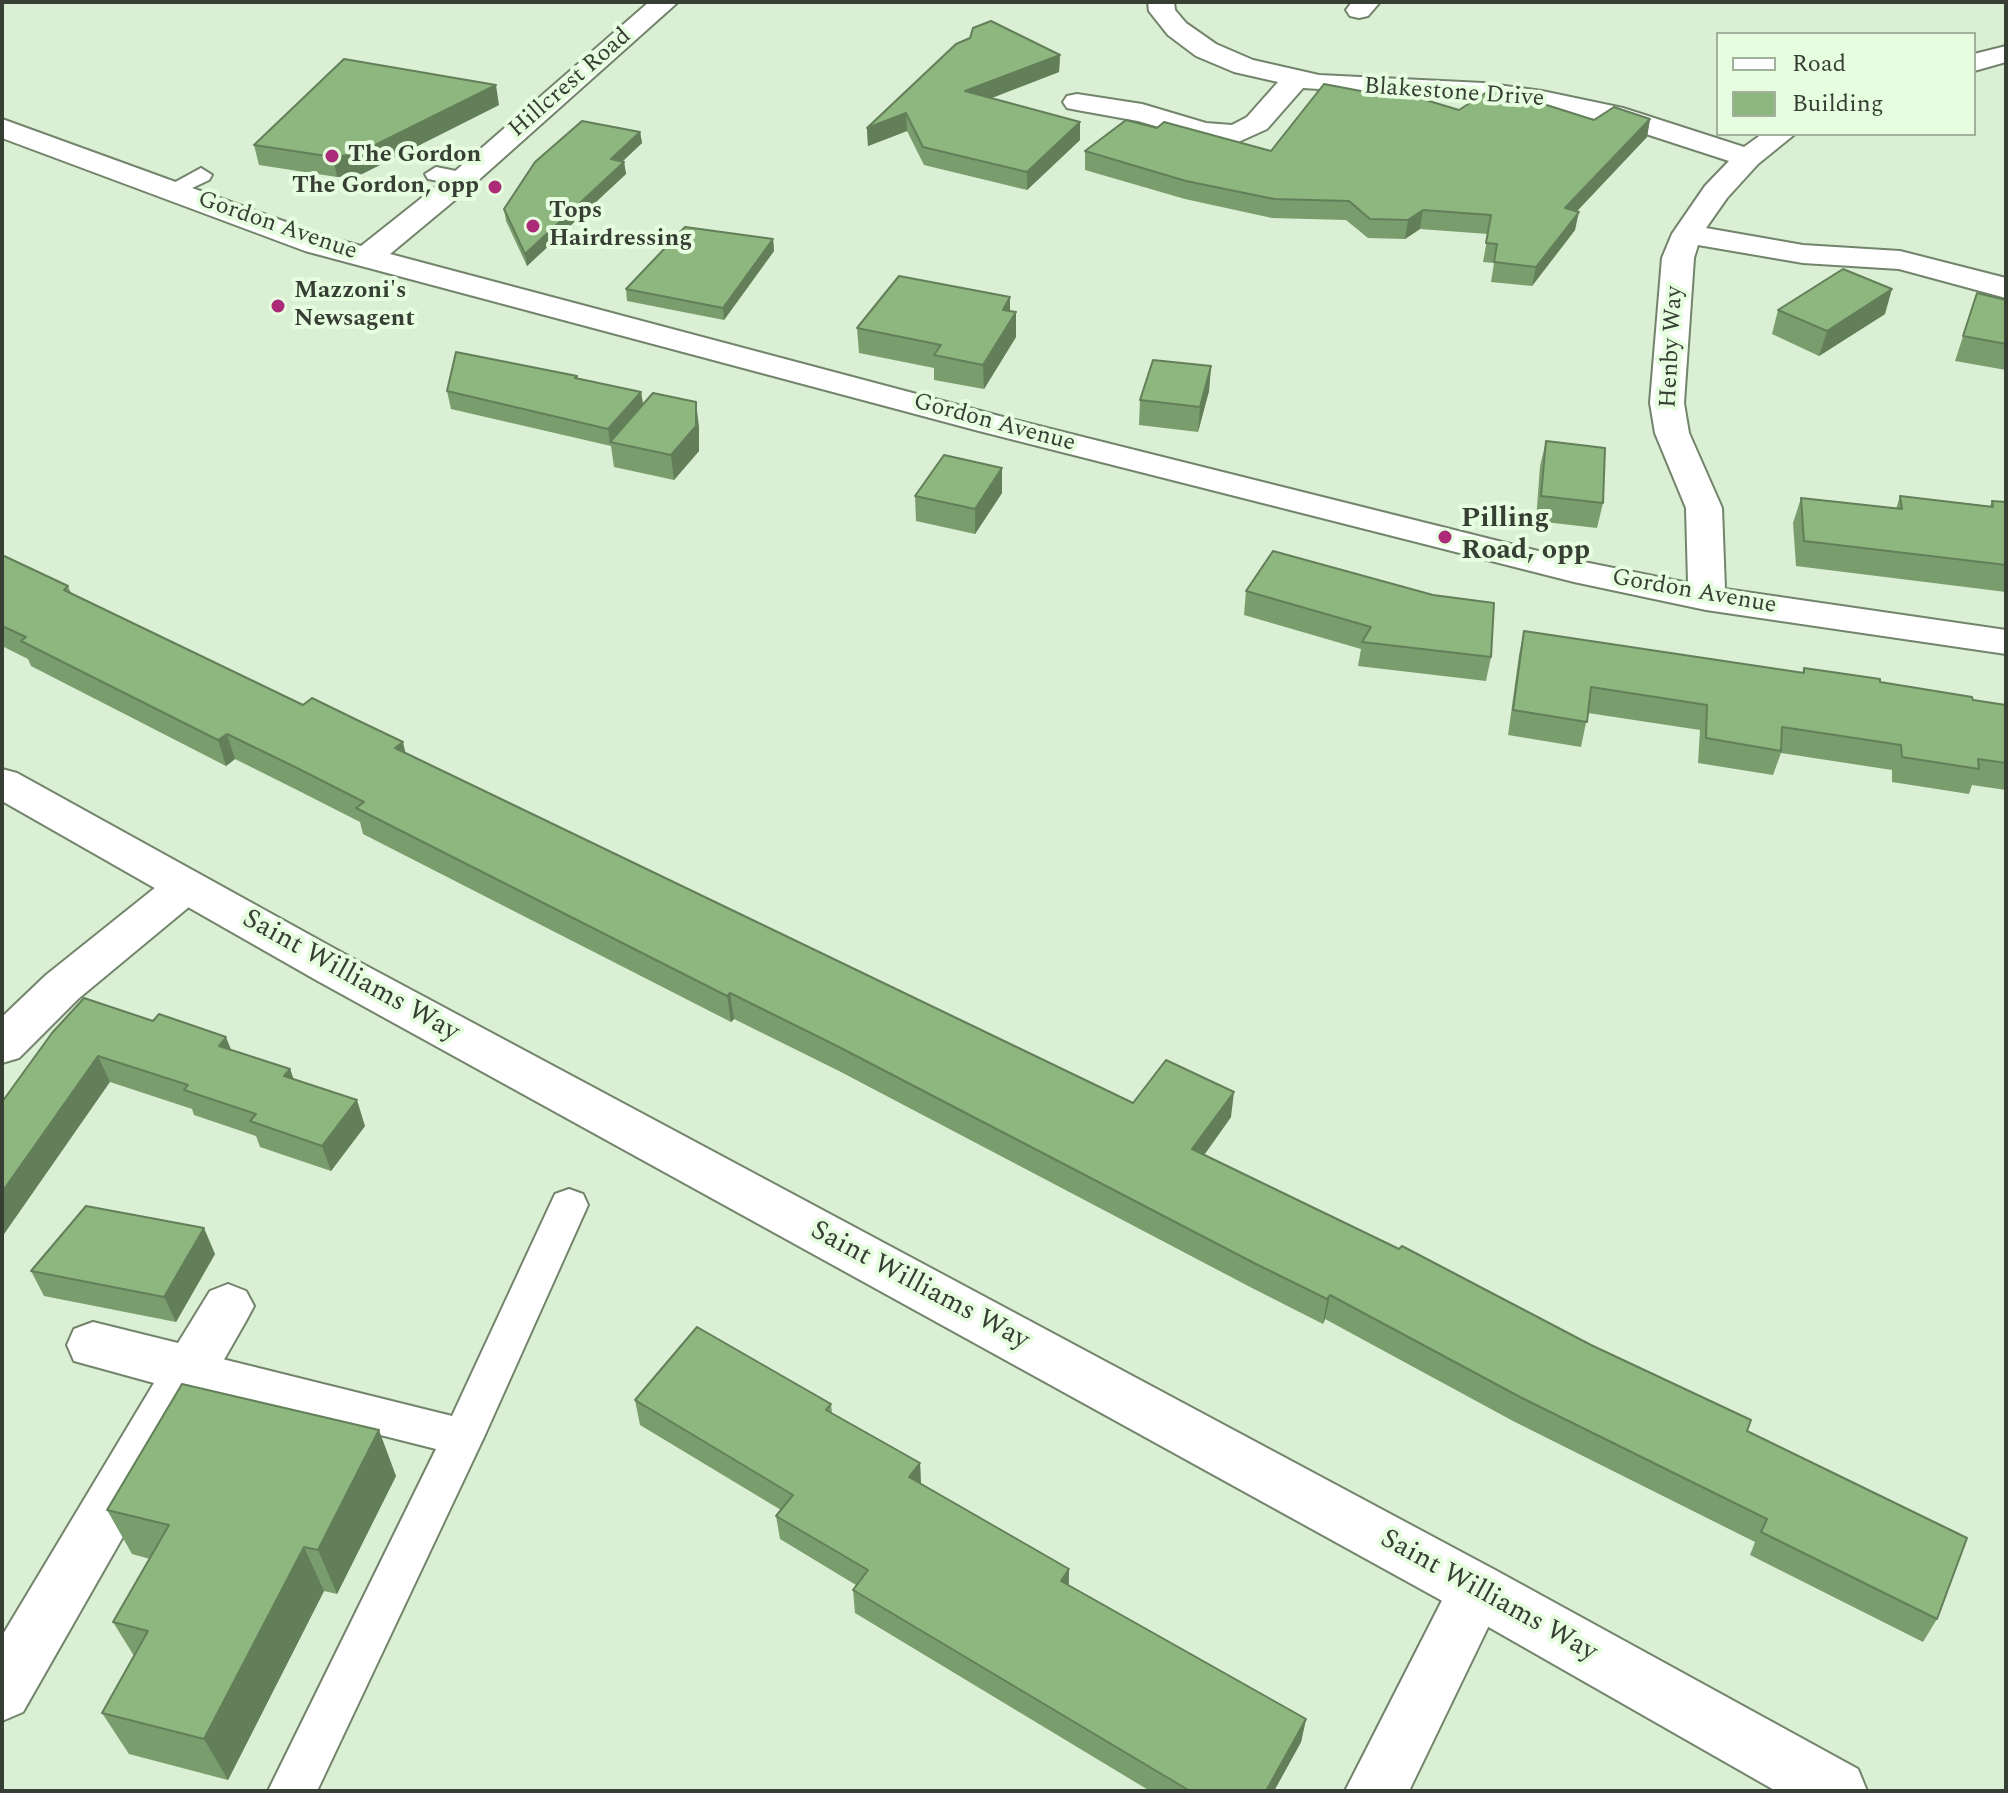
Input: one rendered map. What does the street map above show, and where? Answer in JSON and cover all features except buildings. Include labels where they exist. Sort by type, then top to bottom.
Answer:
[{"type":"main road","name":"Hillcrest Road","points":[[366,258],[450,177],[665,2]]},
{"type":"main road","name":"Blakestone Drive","points":[[1161,2],[1162,11],[1177,29],[1206,50],[1244,66],[1296,79],[1366,88],[1449,89],[1542,99],[1613,114],[1748,158]]},
{"type":"main road","points":[[1976,62],[2006,54]]},
{"type":"main road","points":[[1077,102],[1142,113],[1244,142],[1296,79]]},
{"type":"main road","name":"Gordon Avenue","points":[[2,128],[171,191],[366,258],[1006,428],[1574,571],[1706,598],[2006,642]]},
{"type":"main road","name":"Henby Way","points":[[1706,598],[1708,555],[1704,508],[1672,433],[1667,403],[1678,258],[1687,234],[1716,192],[1748,158],[1778,136]]},
{"type":"main road","points":[[1687,234],[1803,254],[1900,260],[2006,288]]},
{"type":"main road","name":"Saint Williams Way","points":[[2,783],[1477,1590],[1836,1791]]},
{"type":"main road","points":[[2,1045],[62,987],[186,886]]},
{"type":"main road","points":[[2,1692],[228,1306]]},
{"type":"main road","points":[[93,1345],[190,1369]]},
{"type":"main road","points":[[1376,1791],[1477,1590]]},
{"type":"lane","points":[[171,191],[201,175]]},
{"type":"lane","points":[[292,1791],[463,1437],[569,1205]]},
{"type":"lane","points":[[190,1369],[463,1437]]},
{"type":"place","name":"The Gordon","points":[[332,156]]},
{"type":"place","name":"The Gordon, opp","points":[[495,187]]},
{"type":"place","name":"Tops Hairdressing","points":[[533,226]]},
{"type":"place","name":"Mazzoni's Newsagent","points":[[278,306]]},
{"type":"place","name":"Pilling Road, opp","points":[[1445,537]]}]
